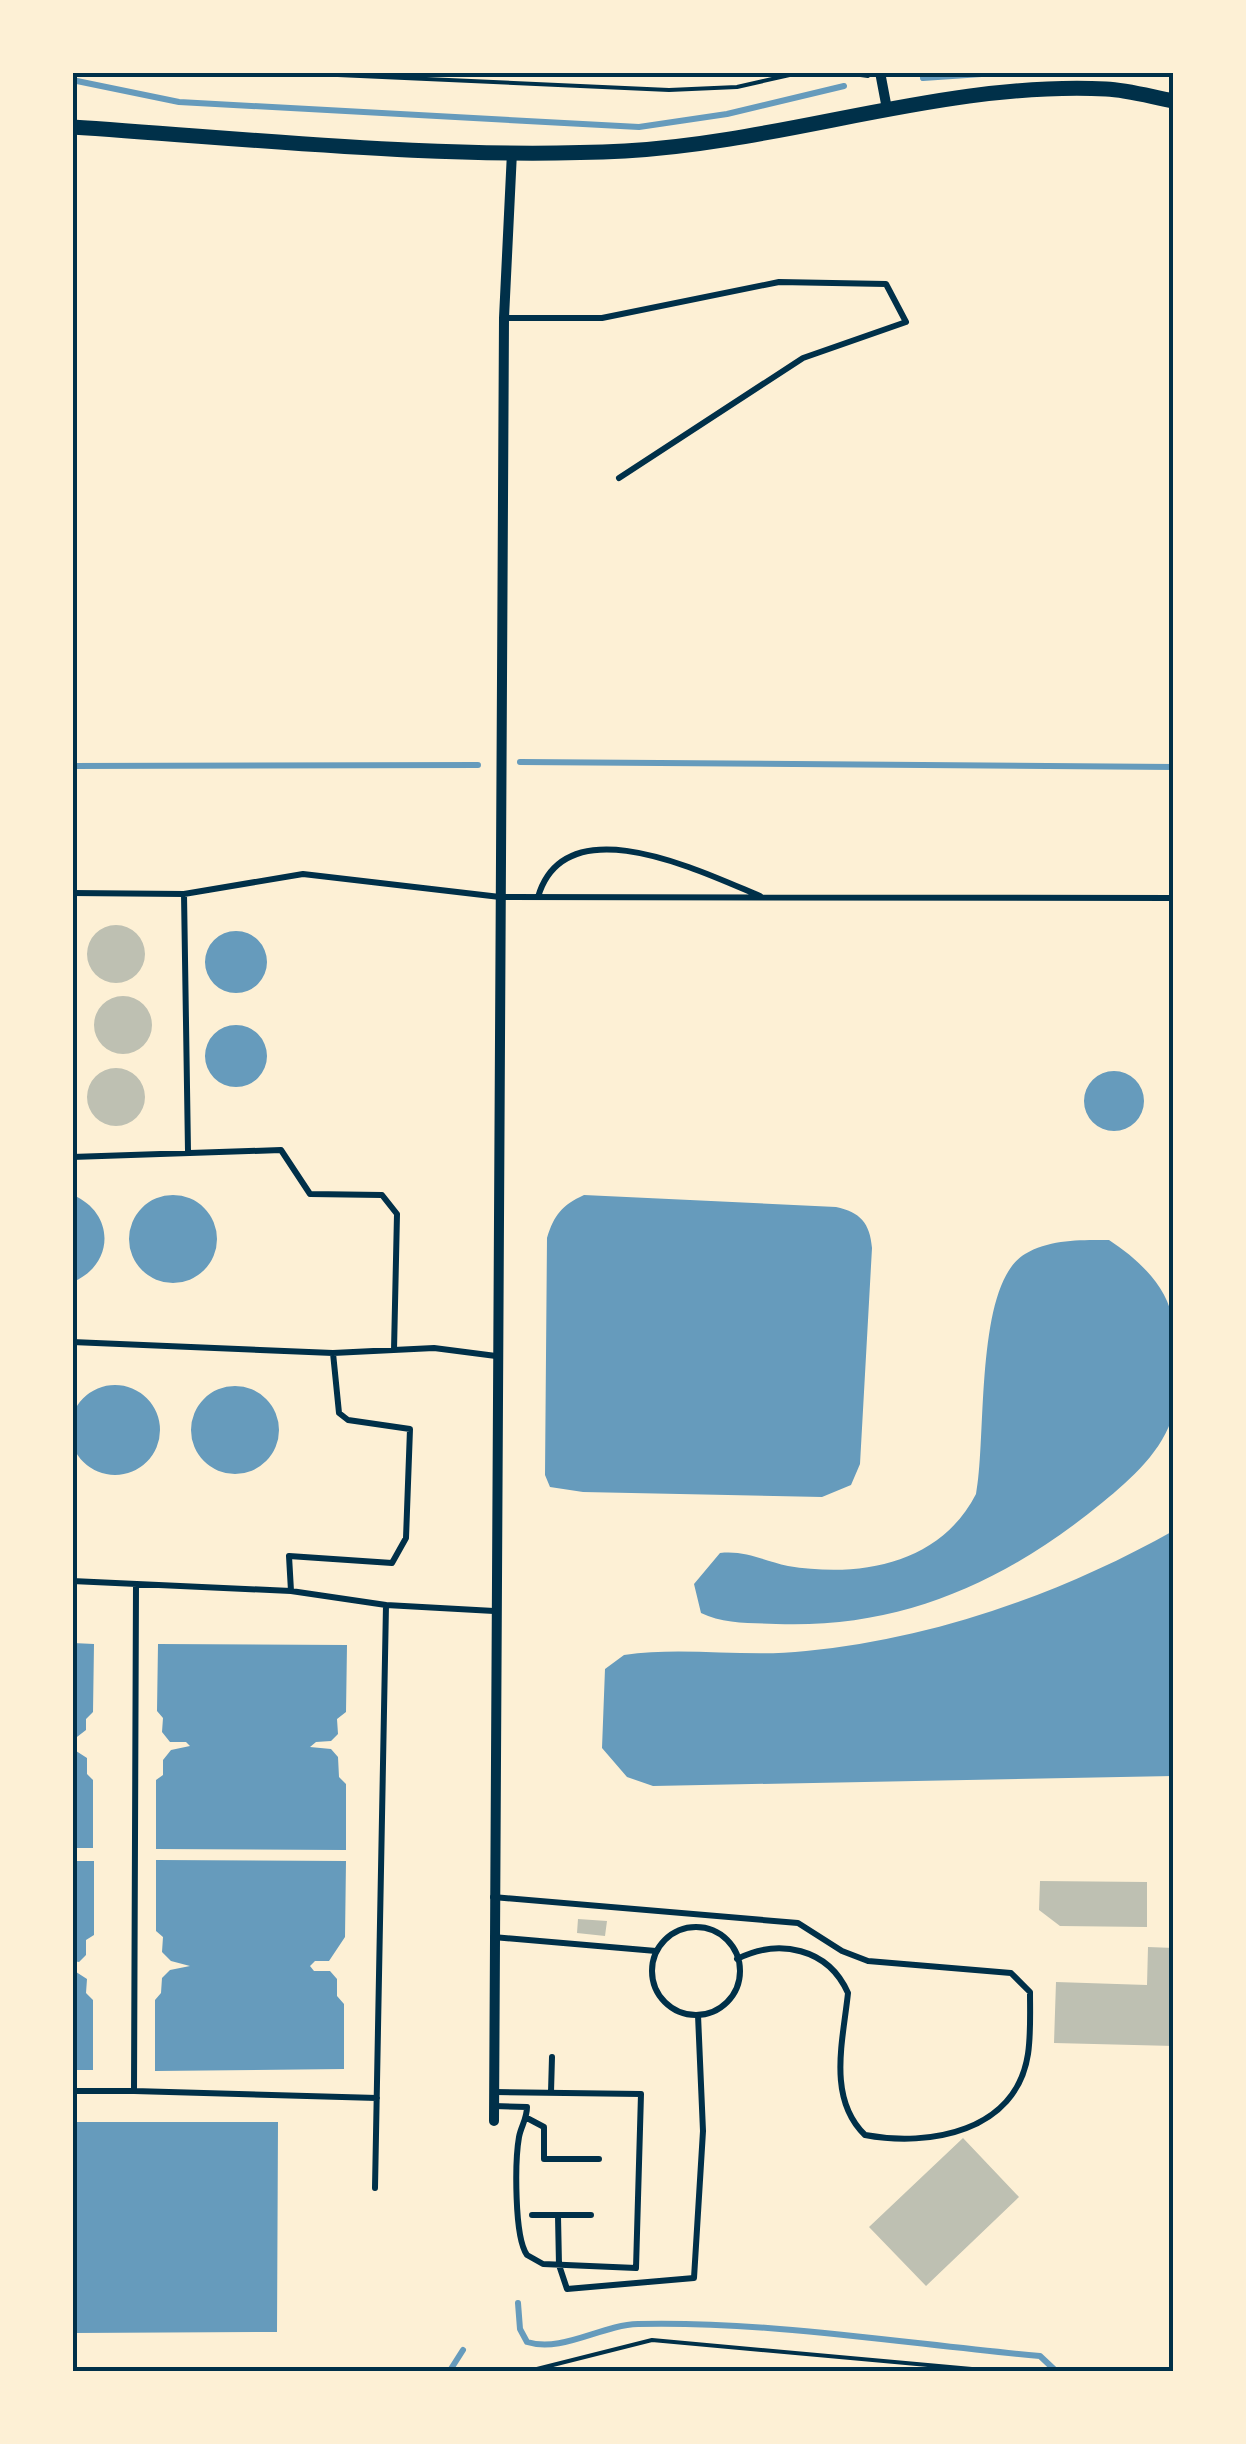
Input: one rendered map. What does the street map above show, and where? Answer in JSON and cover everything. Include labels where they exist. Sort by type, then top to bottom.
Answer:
[{"type":"street","points":[[880,74],[887,109]]},
{"type":"street","points":[[72,127],[512,152],[626,151],[700,143],[976,96],[1107,89],[1174,101]]},
{"type":"street","points":[[494,2121],[492,1897],[504,318],[512,152]]},
{"type":"lane","points":[[504,318],[602,318],[780,282],[886,284],[906,322],[802,358],[619,478]]},
{"type":"lane","points":[[538,897],[545,874],[569,857],[613,849],[670,858],[762,898]]},
{"type":"lane","points":[[72,892],[184,894],[303,874],[500,897],[1174,898]]},
{"type":"lane","points":[[184,894],[188,1150]]},
{"type":"lane","points":[[72,1157],[188,1150],[281,1150],[310,1194],[382,1195],[396,1214],[394,1350]]},
{"type":"lane","points":[[72,1342],[333,1353],[434,1348],[496,1356]]},
{"type":"lane","points":[[290,1591],[289,1556],[366,1565],[392,1563],[406,1538],[410,1429],[348,1420],[339,1413],[333,1353]]},
{"type":"lane","points":[[72,1580],[290,1591],[386,1605],[494,1611]]},
{"type":"lane","points":[[134,2090],[136,1584]]},
{"type":"lane","points":[[374,2188],[386,1605]]},
{"type":"lane","points":[[492,1897],[798,1923],[842,1951],[868,1961],[1012,1973],[1030,1992],[1028,2057],[1004,2105],[982,2123],[934,2139],[892,2140],[865,2135],[852,2122],[842,2099],[848,1992],[842,1980],[826,1962],[804,1951],[767,1947],[738,1959]]},
{"type":"lane","points":[[703,1927],[705,1915]]},
{"type":"lane","points":[[703,1927],[720,1934],[738,1959],[738,1983],[730,1999],[715,2011],[698,2015],[680,2012],[664,2002],[654,1987],[651,1968],[656,1951],[668,1936],[684,1928],[703,1927]]},
{"type":"lane","points":[[492,1937],[656,1951]]},
{"type":"lane","points":[[558,2216],[558,2266],[568,2289],[694,2278],[703,2131],[698,2015]]},
{"type":"lane","points":[[552,2056],[552,2092]]},
{"type":"lane","points":[[72,2091],[377,2098]]},
{"type":"lane","points":[[494,2092],[640,2094],[636,2268],[558,2266],[534,2260],[522,2249],[519,2136],[527,2118],[526,2107],[494,2106]]},
{"type":"lane","points":[[527,2118],[544,2127],[544,2159],[599,2158]]},
{"type":"lane","points":[[532,2215],[591,2215]]},
{"type":"path","points":[[271,72],[670,90],[737,87],[803,72]]},
{"type":"path","points":[[838,72],[880,74]]},
{"type":"path","points":[[525,2372],[652,2340],[1004,2372]]},
{"type":"water","points":[[236,931],[258,940],[267,962],[258,984],[236,993],[214,984],[205,962],[214,940]]},
{"type":"water","points":[[236,1025],[258,1034],[267,1056],[258,1078],[236,1087],[214,1078],[205,1056],[214,1034]]},
{"type":"water","points":[[1114,1071],[1136,1079],[1144,1101],[1136,1123],[1114,1131],[1092,1123],[1084,1101],[1092,1079]]},
{"type":"water","points":[[73,1195],[97,1214],[104,1238],[97,1263],[73,1282]]},
{"type":"water","points":[[173,1195],[190,1198],[204,1208],[214,1222],[214,1256],[204,1270],[190,1280],[173,1283],[156,1280],[142,1270],[132,1256],[129,1239],[132,1222],[142,1208],[156,1198]]},
{"type":"water","points":[[584,1195],[836,1207],[862,1220],[872,1248],[860,1464],[851,1485],[822,1497],[583,1492],[550,1487],[545,1475],[547,1238],[560,1212]]},
{"type":"water","points":[[1109,1240],[1141,1265],[1159,1286],[1173,1323],[1173,1414],[1154,1452],[1124,1484],[1029,1555],[951,1595],[910,1608],[822,1623],[737,1622],[701,1613],[694,1584],[720,1553],[746,1554],[788,1566],[843,1570],[896,1561],[942,1536],[961,1518],[976,1494],[990,1329],[997,1296],[1009,1271],[1025,1254],[1045,1245]]},
{"type":"water","points":[[115,1385],[132,1388],[147,1398],[157,1413],[157,1447],[147,1462],[132,1472],[115,1475],[98,1472],[83,1462],[73,1447],[70,1430],[73,1413],[83,1398],[98,1388]]},
{"type":"water","points":[[235,1386],[266,1399],[279,1430],[266,1461],[235,1474],[204,1461],[191,1430],[204,1399]]},
{"type":"water","points":[[1173,1531],[1173,1776],[653,1786],[627,1777],[602,1748],[605,1669],[624,1655],[783,1653],[901,1636],[1042,1593]]},
{"type":"water","points":[[73,1643],[94,1644],[93,1712],[86,1719],[86,1730],[73,1740]]},
{"type":"water","points":[[158,1644],[347,1645],[346,1712],[337,1719],[338,1734],[331,1741],[316,1742],[310,1747],[331,1749],[338,1757],[339,1777],[346,1784],[346,1850],[156,1849],[156,1780],[163,1775],[163,1760],[171,1750],[190,1746],[186,1742],[170,1742],[162,1732],[163,1718],[157,1711]]},
{"type":"water","points":[[73,1749],[87,1758],[87,1774],[93,1780],[93,1848],[73,1848]]},
{"type":"water","points":[[156,1860],[346,1861],[345,1937],[329,1961],[315,1961],[310,1966],[314,1971],[330,1971],[337,1979],[337,1996],[344,2004],[344,2069],[155,2071],[155,2000],[161,1993],[162,1978],[170,1970],[190,1966],[171,1961],[162,1952],[163,1937],[156,1931]]},
{"type":"water","points":[[72,1861],[94,1861],[94,1935],[86,1940],[86,1955],[79,1962],[73,1961]]},
{"type":"water","points":[[73,1970],[87,1979],[86,1993],[93,2000],[93,2070],[73,2070]]},
{"type":"water","points":[[73,2122],[278,2122],[277,2332],[73,2333]]},
{"type":"building","points":[[116,925],[137,933],[145,954],[137,975],[116,983],[95,975],[87,954],[95,933]]},
{"type":"building","points":[[123,996],[144,1004],[152,1025],[144,1046],[123,1054],[102,1046],[94,1025],[102,1004]]},
{"type":"building","points":[[116,1068],[137,1076],[145,1097],[137,1118],[116,1126],[95,1118],[87,1097],[95,1076]]},
{"type":"building","points":[[1040,1881],[1147,1882],[1147,1927],[1060,1926],[1039,1910]]},
{"type":"building","points":[[578,1919],[607,1921],[605,1936],[577,1933]]},
{"type":"building","points":[[1148,1947],[1174,1948],[1174,2046],[1054,2043],[1056,1982],[1147,1985]]},
{"type":"building","points":[[963,2138],[1019,2197],[926,2286],[869,2227]]},
{"type":"waterway","points":[[923,78],[1011,72]]},
{"type":"waterway","points":[[72,80],[179,102],[639,127],[727,114],[844,86]]},
{"type":"waterway","points":[[520,762],[1174,767]]},
{"type":"waterway","points":[[72,766],[478,765]]},
{"type":"waterway","points":[[518,2303],[520,2329],[527,2342],[540,2344],[638,2324],[738,2326],[1040,2356],[1057,2372]]},
{"type":"waterway","points":[[449,2372],[463,2350]]}]
